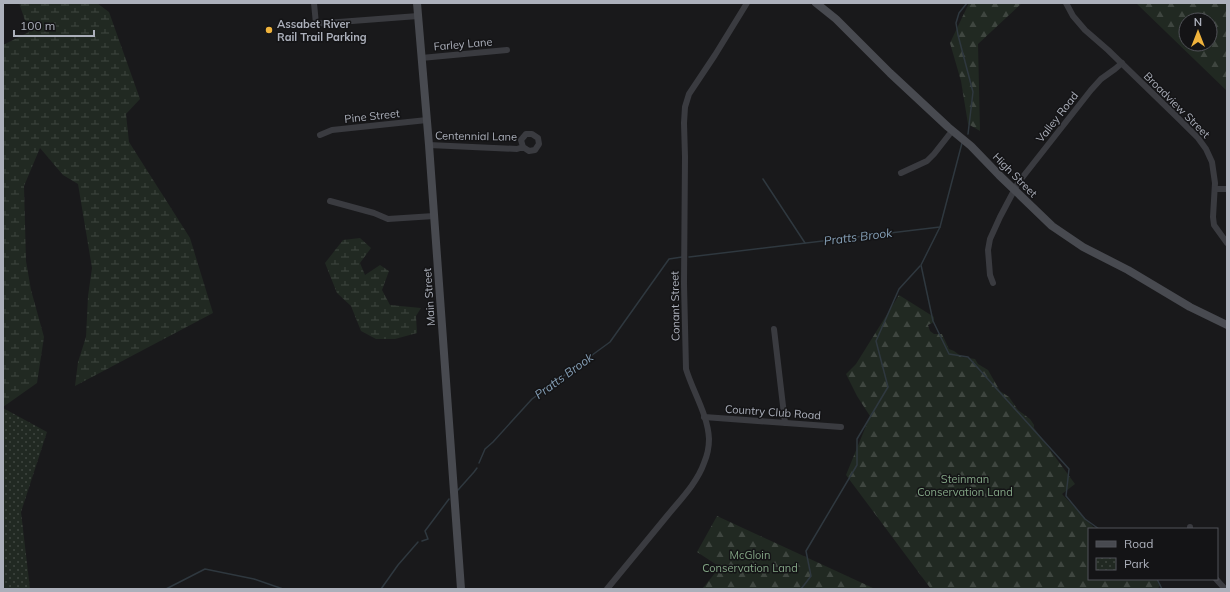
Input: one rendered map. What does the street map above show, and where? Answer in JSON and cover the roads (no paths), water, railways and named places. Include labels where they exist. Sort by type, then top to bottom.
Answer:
[{"type":"main road","name":"Main Street","points":[[417,3],[462,589]]},
{"type":"main road","name":"High Street","points":[[816,3],[836,19],[890,73],[971,146],[1052,226],[1066,236],[1190,307],[1227,325]]},
{"type":"street","points":[[314,3],[316,24]]},
{"type":"street","name":"Conant Street","points":[[607,589],[675,506],[699,474],[705,463],[709,439],[704,417],[686,369],[684,284],[686,157],[684,123],[685,107],[689,94],[747,3]]},
{"type":"street","name":"Broadview Street","points":[[1066,3],[1073,16],[1085,30],[1122,63],[1198,138],[1206,148],[1212,162],[1215,183],[1214,225],[1227,243]]},
{"type":"street","points":[[286,26],[418,16]]},
{"type":"street","name":"Farley Lane","points":[[421,58],[507,50]]},
{"type":"street","name":"Valley Road","points":[[993,283],[990,275],[988,250],[990,239],[1018,183],[1091,90],[1101,79],[1115,70],[1122,63]]},
{"type":"street","name":"Pine Street","points":[[320,135],[332,130],[427,120]]},
{"type":"street","points":[[901,173],[927,161],[952,130]]},
{"type":"street","name":"Centennial Lane","points":[[429,145],[516,149],[523,147]]},
{"type":"street","points":[[1215,189],[1227,189]]},
{"type":"street","points":[[330,201],[374,213],[388,219],[434,216]]},
{"type":"street","points":[[774,329],[785,423]]},
{"type":"street","name":"Country Club Road","points":[[704,417],[841,427]]},
{"type":"street","points":[[1217,580],[1226,589]]},
{"type":"waterway","name":"Pratts Brook","points":[[967,3],[959,13],[956,23],[973,92],[968,134]]},
{"type":"waterway","name":"Pratts Brook","points":[[689,257],[940,227],[962,143]]},
{"type":"waterway","points":[[763,179],[805,243]]},
{"type":"waterway","points":[[940,227],[921,265],[933,321],[949,354],[968,357],[1069,469],[1066,496],[1085,519],[1098,528]]},
{"type":"waterway","name":"Pratts Brook","points":[[479,463],[485,449],[532,399],[610,342],[669,259],[682,257]]},
{"type":"waterway","points":[[801,589],[811,576],[806,551],[857,465],[857,439],[888,387],[876,341],[899,289],[920,266]]},
{"type":"waterway","name":"Pratts Brook","points":[[458,490],[477,468]]},
{"type":"waterway","name":"Pratts Brook","points":[[422,541],[428,539],[425,531],[449,499]]},
{"type":"waterway","name":"Pratts Brook","points":[[381,589],[398,565],[418,542]]},
{"type":"waterway","name":"Pratts Brook","points":[[166,589],[205,569],[254,579],[283,589]]},
{"type":"waterway","points":[[1158,580],[1162,589]]},
{"type":"place","name":"Assabet River Rail Trail Parking","points":[[269,30]]},
{"type":"park label","name":"Steinman Conservation Land","points":[[965,485]]},
{"type":"park label","name":"McGloin Conservation Land","points":[[750,561]]}]
